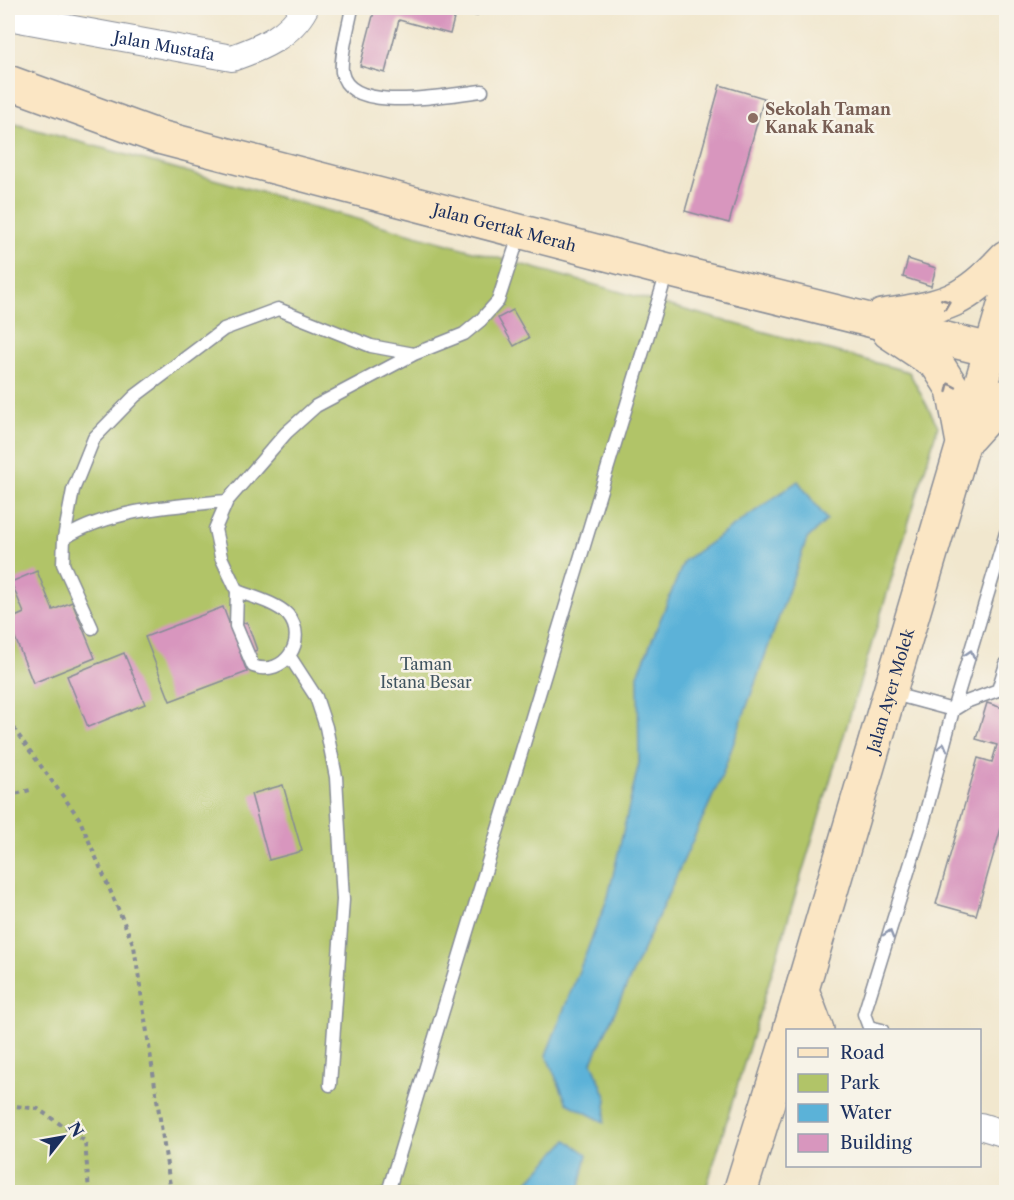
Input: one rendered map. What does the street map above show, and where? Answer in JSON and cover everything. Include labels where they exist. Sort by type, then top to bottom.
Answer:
[{"type":"main road","name":"Jalan Gertak Merah","points":[[8,82],[159,136],[668,270],[999,352]]},
{"type":"main road","points":[[868,318],[936,308],[962,297],[981,285],[1006,257]]},
{"type":"main road","name":"Jalan Ayer Molek","points":[[790,1029],[963,443],[999,352],[1006,299]]},
{"type":"main road","points":[[868,318],[937,364],[953,389],[963,443]]},
{"type":"main road","points":[[963,443],[1006,396]]},
{"type":"main road","points":[[802,990],[817,1029]]},
{"type":"main road","points":[[740,1192],[785,1057]]},
{"type":"main road","points":[[755,1146],[786,1126]]},
{"type":"street","name":"Jalan Mustafa","points":[[8,17],[232,58],[266,46],[298,21],[305,8]]},
{"type":"street","points":[[981,1126],[1006,1134]]},
{"type":"lane","points":[[352,8],[342,69],[346,84],[356,92],[398,101],[482,91]]},
{"type":"lane","points":[[237,591],[287,614],[296,634],[290,657],[272,668],[261,669],[253,666],[236,626],[237,591],[221,557],[215,529],[227,501],[286,433],[316,406],[414,354],[464,334],[498,301],[521,230]]},
{"type":"lane","points":[[388,1192],[668,270]]},
{"type":"lane","points":[[92,628],[63,564],[64,538],[73,490],[94,438],[135,396],[224,329],[278,309],[371,346],[414,354]]},
{"type":"lane","points":[[64,538],[79,529],[151,509],[227,501]]},
{"type":"lane","points":[[878,1029],[869,1027],[864,1014],[922,827],[953,710],[1006,533]]},
{"type":"lane","points":[[290,657],[316,697],[326,727],[336,777],[343,900],[330,1085]]},
{"type":"lane","points":[[889,693],[953,710],[966,702],[998,690],[1006,664]]},
{"type":"path","points":[[8,721],[79,818],[134,946],[171,1192]]},
{"type":"path","points":[[8,796],[30,790]]},
{"type":"path","points":[[8,1105],[38,1109],[85,1141],[89,1192]]},
{"type":"green space","name":"Taman Istana Besar","points":[[8,122],[909,372],[938,426],[705,1192],[8,1192]]},
{"type":"water","points":[[798,481],[827,520],[807,539],[721,778],[592,1062],[607,1099],[604,1122],[567,1103],[546,1055],[608,897],[639,763],[638,675],[684,561]]},
{"type":"water","points":[[567,1140],[587,1154],[579,1192],[518,1192]]},
{"type":"building","points":[[375,8],[479,8],[477,16],[456,11],[450,34],[399,20],[385,73],[360,66]]},
{"type":"building","points":[[720,85],[764,98],[729,223],[685,211]]},
{"type":"building","points":[[908,259],[936,268],[931,286],[903,277]]},
{"type":"building","points":[[513,310],[529,338],[514,346],[498,318]]},
{"type":"building","points":[[37,571],[53,610],[72,602],[95,658],[33,683],[8,620],[24,613],[11,582]]},
{"type":"building","points":[[223,607],[231,628],[247,622],[257,650],[241,656],[247,672],[170,701],[145,637]]},
{"type":"building","points":[[124,653],[145,704],[88,727],[67,676]]},
{"type":"building","points":[[987,703],[1006,709],[1006,811],[976,915],[936,904],[978,758],[992,762],[997,745],[976,739]]},
{"type":"building","points":[[283,785],[302,851],[269,860],[251,794]]},
{"type":"place","name":"Sekolah Taman Kanak Kanak","points":[[753,118]]}]
